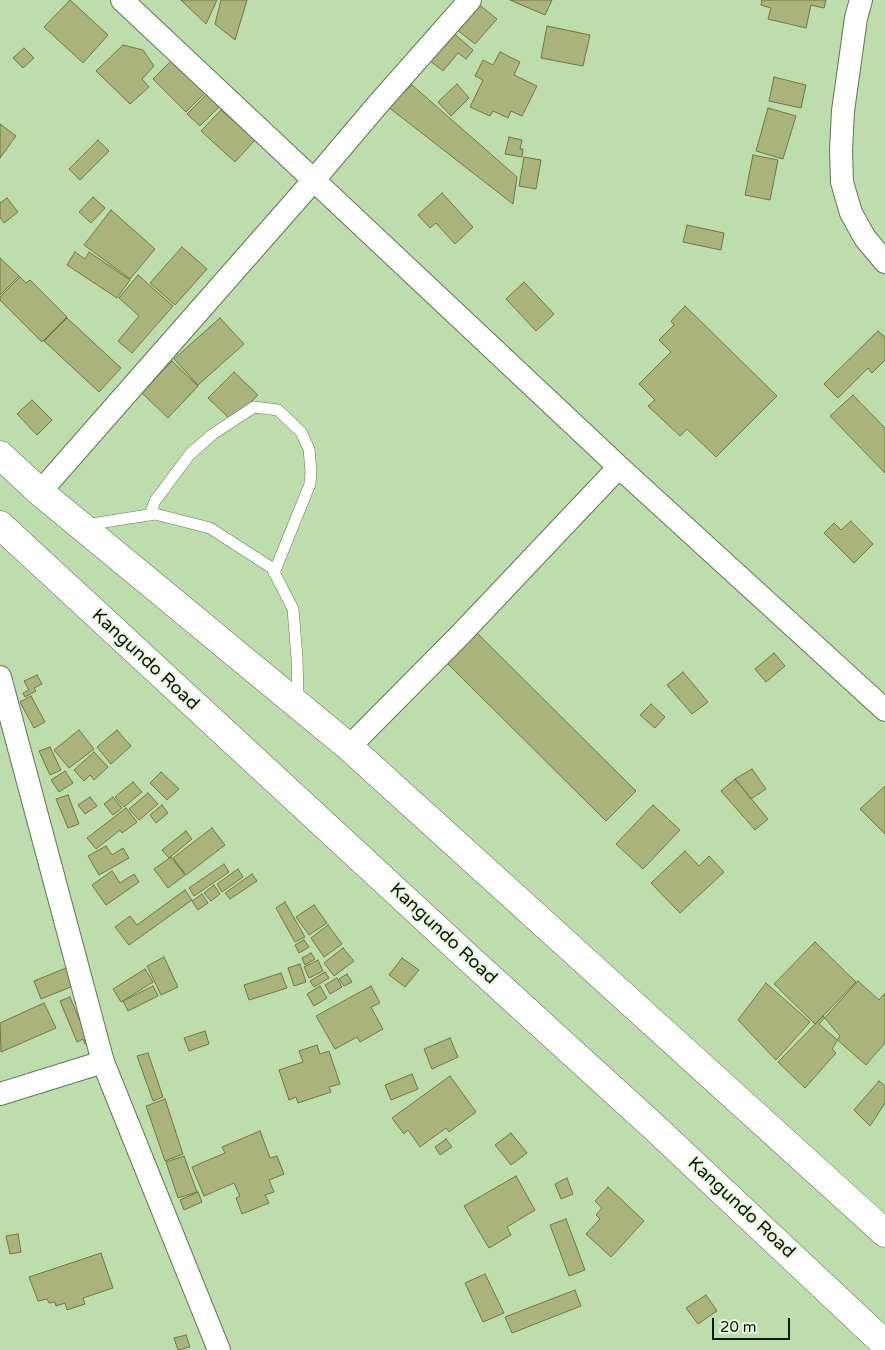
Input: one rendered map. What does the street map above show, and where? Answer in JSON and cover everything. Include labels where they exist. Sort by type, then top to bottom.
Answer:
[{"type":"highway","points":[[0,455],[40,492],[350,747],[885,1233]]},
{"type":"highway","name":"Kangundo Road","points":[[0,526],[456,947],[654,1126],[885,1344]]},
{"type":"street","points":[[122,0],[619,467],[885,710]]},
{"type":"street","points":[[40,492],[470,0]]},
{"type":"street","points":[[861,0],[856,18],[843,111],[842,182],[851,213],[865,238],[885,262]]},
{"type":"street","points":[[350,747],[460,635],[619,467]]},
{"type":"street","points":[[0,676],[103,1062],[219,1350]]},
{"type":"street","points":[[0,1094],[103,1062]]},
{"type":"lane","points":[[150,515],[156,501],[190,454],[213,434],[254,407],[278,410],[301,432],[310,449],[311,471],[310,484],[274,574]]},
{"type":"lane","points":[[81,526],[155,514],[210,528],[272,568],[293,609],[298,704]]},
{"type":"building","points":[[70,0],[108,35],[83,63],[44,27]]},
{"type":"building","points":[[181,0],[217,0],[206,24]]},
{"type":"building","points":[[221,0],[247,0],[235,40],[215,24]]},
{"type":"building","points":[[510,0],[552,0],[545,15]]},
{"type":"building","points":[[762,0],[826,0],[824,8],[811,5],[806,28],[768,19],[771,8],[761,5]]},
{"type":"building","points":[[477,3],[497,19],[475,44],[456,29]]},
{"type":"building","points":[[547,26],[590,35],[583,66],[541,58]]},
{"type":"building","points":[[451,31],[473,50],[466,59],[458,53],[443,71],[428,59]]},
{"type":"building","points":[[123,45],[143,50],[154,66],[142,79],[149,87],[130,104],[96,71]]},
{"type":"building","points":[[24,48],[34,58],[23,68],[13,58]]},
{"type":"building","points":[[500,52],[520,62],[514,75],[537,86],[522,116],[511,111],[508,118],[493,111],[490,116],[470,107],[483,80],[475,76],[483,60],[493,65]]},
{"type":"building","points":[[175,57],[208,90],[186,112],[153,79]]},
{"type":"building","points":[[774,77],[806,85],[801,108],[769,101]]},
{"type":"building","points":[[457,84],[469,98],[451,116],[438,102]]},
{"type":"building","points":[[412,85],[517,177],[513,204],[387,106]]},
{"type":"building","points":[[208,93],[220,106],[200,126],[187,114]]},
{"type":"building","points":[[768,108],[796,116],[783,159],[756,151]]},
{"type":"building","points":[[221,110],[255,140],[235,162],[201,131]]},
{"type":"building","points":[[0,124],[16,136],[0,158]]},
{"type":"building","points":[[509,137],[522,140],[520,149],[523,149],[522,157],[505,154]]},
{"type":"building","points":[[98,140],[109,151],[80,180],[69,169]]},
{"type":"building","points":[[753,155],[778,160],[770,200],[745,195]]},
{"type":"building","points":[[524,157],[541,160],[536,189],[519,186]]},
{"type":"building","points":[[442,193],[473,227],[455,244],[436,223],[430,228],[418,215]]},
{"type":"building","points":[[93,197],[105,208],[91,223],[79,212]]},
{"type":"building","points":[[7,198],[18,212],[4,223],[0,217],[0,203]]},
{"type":"building","points":[[111,210],[155,249],[130,279],[84,245]]},
{"type":"building","points":[[687,225],[724,233],[721,250],[683,242]]},
{"type":"building","points":[[182,247],[207,269],[175,305],[150,283]]},
{"type":"building","points":[[75,252],[85,259],[89,252],[130,280],[117,298],[67,265]]},
{"type":"building","points":[[0,258],[19,276],[0,295]]},
{"type":"building","points":[[138,275],[173,306],[132,353],[118,341],[139,316],[119,298]]},
{"type":"building","points":[[20,277],[26,283],[30,280],[67,317],[42,342],[0,300],[0,297]]},
{"type":"building","points":[[524,282],[554,314],[536,331],[506,299]]},
{"type":"building","points":[[685,306],[777,396],[716,457],[687,429],[680,436],[648,406],[655,400],[639,384],[671,352],[659,340],[674,325],[671,321]]},
{"type":"building","points":[[67,318],[121,368],[99,392],[44,341]]},
{"type":"building","points":[[220,318],[244,344],[198,385],[174,359]]},
{"type":"building","points":[[878,331],[885,337],[885,360],[872,373],[868,368],[838,398],[824,384]]},
{"type":"building","points":[[172,361],[198,386],[168,418],[142,393]]},
{"type":"building","points":[[234,372],[258,395],[232,421],[208,398]]},
{"type":"building","points":[[853,395],[885,428],[885,473],[830,416]]},
{"type":"building","points":[[32,400],[52,420],[37,435],[17,414]]},
{"type":"building","points":[[851,521],[873,544],[854,563],[824,533],[834,523],[841,530]]},
{"type":"building","points":[[474,630],[636,791],[606,821],[444,660]]},
{"type":"building","points":[[774,653],[785,666],[766,682],[755,669]]},
{"type":"building","points":[[683,672],[708,702],[692,714],[667,685]]},
{"type":"building","points":[[37,675],[42,684],[34,688],[36,691],[25,697],[23,693],[29,690],[24,681]]},
{"type":"building","points":[[31,696],[45,722],[34,728],[20,702]]},
{"type":"building","points":[[651,704],[665,717],[655,728],[640,715]]},
{"type":"building","points":[[79,730],[94,749],[69,768],[54,750]]},
{"type":"building","points":[[117,730],[131,746],[111,764],[97,747]]},
{"type":"building","points":[[50,747],[61,770],[50,775],[39,751]]},
{"type":"building","points":[[94,752],[108,767],[94,780],[90,775],[84,781],[74,770]]},
{"type":"building","points":[[752,769],[766,789],[751,799],[735,779]]},
{"type":"building","points":[[65,771],[73,783],[59,792],[51,780]]},
{"type":"building","points":[[161,772],[179,789],[167,800],[150,783]]},
{"type":"building","points":[[735,779],[768,819],[755,830],[721,791]]},
{"type":"building","points":[[133,782],[142,792],[124,807],[115,797]]},
{"type":"building","points":[[885,786],[885,834],[860,809]]},
{"type":"building","points":[[148,793],[158,804],[139,820],[129,809]]},
{"type":"building","points":[[68,795],[79,824],[68,828],[56,799]]},
{"type":"building","points":[[90,797],[97,806],[85,814],[78,805]]},
{"type":"building","points":[[113,797],[122,808],[113,815],[104,804]]},
{"type":"building","points":[[162,805],[168,813],[156,823],[150,815]]},
{"type":"building","points":[[653,805],[680,830],[643,869],[616,844]]},
{"type":"building","points":[[126,808],[137,822],[122,833],[120,830],[96,849],[87,838]]},
{"type":"building","points":[[212,828],[225,845],[186,875],[173,858]]},
{"type":"building","points":[[186,831],[192,839],[169,858],[162,850]]},
{"type":"building","points":[[106,846],[112,855],[123,848],[129,858],[99,875],[88,856]]},
{"type":"building","points":[[685,851],[699,866],[709,856],[724,872],[680,913],[651,883]]},
{"type":"building","points":[[171,857],[185,875],[168,888],[154,869]]},
{"type":"building","points":[[224,864],[229,872],[194,896],[189,888]]},
{"type":"building","points":[[238,869],[243,877],[222,892],[217,884]]},
{"type":"building","points":[[112,871],[120,883],[134,874],[139,882],[106,905],[92,885]]},
{"type":"building","points":[[252,874],[257,881],[230,899],[225,893]]},
{"type":"building","points":[[214,885],[220,894],[211,901],[204,893]]},
{"type":"building","points":[[185,890],[192,900],[129,945],[115,927],[130,916],[137,925]]},
{"type":"building","points":[[202,894],[208,903],[198,910],[192,901]]},
{"type":"building","points":[[285,902],[305,937],[295,942],[276,908]]},
{"type":"building","points":[[314,905],[327,923],[309,935],[296,917]]},
{"type":"building","points":[[328,925],[342,944],[324,957],[311,938]]},
{"type":"building","points":[[304,940],[309,947],[299,953],[295,945]]},
{"type":"building","points":[[815,942],[856,982],[815,1024],[774,984]]},
{"type":"building","points":[[343,948],[354,961],[334,976],[324,963]]},
{"type":"building","points":[[311,953],[315,959],[305,965],[302,958]]},
{"type":"building","points":[[164,957],[178,987],[161,995],[147,966]]},
{"type":"building","points":[[402,958],[419,970],[405,987],[389,975]]},
{"type":"building","points":[[318,960],[323,971],[309,978],[304,967]]},
{"type":"building","points":[[300,964],[306,982],[294,986],[288,968]]},
{"type":"building","points":[[66,968],[73,986],[41,999],[34,981]]},
{"type":"building","points":[[145,969],[153,982],[121,1002],[113,989]]},
{"type":"building","points":[[325,972],[329,978],[314,987],[310,981]]},
{"type":"building","points":[[281,973],[287,988],[249,1000],[244,985]]},
{"type":"building","points":[[347,974],[352,982],[344,986],[339,979]]},
{"type":"building","points":[[337,978],[342,987],[330,994],[325,985]]},
{"type":"building","points":[[858,981],[879,1000],[885,993],[885,1043],[866,1065],[819,1024]]},
{"type":"building","points":[[766,983],[810,1022],[776,1060],[738,1020]]},
{"type":"building","points":[[153,986],[158,996],[128,1011],[123,1001]]},
{"type":"building","points":[[320,986],[327,998],[314,1006],[307,994]]},
{"type":"building","points":[[371,986],[380,1003],[371,1007],[383,1029],[360,1042],[357,1037],[335,1049],[316,1016]]},
{"type":"building","points":[[70,997],[89,1043],[85,1044],[83,1039],[77,1042],[60,1001]]},
{"type":"building","points":[[44,1003],[56,1028],[1,1052],[0,1023]]},
{"type":"building","points":[[823,1016],[840,1036],[832,1049],[836,1053],[805,1088],[778,1062]]},
{"type":"building","points":[[205,1031],[209,1044],[189,1051],[184,1038]]},
{"type":"building","points":[[450,1038],[458,1057],[432,1069],[424,1049]]},
{"type":"building","points":[[317,1045],[320,1054],[329,1051],[340,1084],[329,1087],[331,1092],[298,1103],[296,1097],[289,1100],[279,1070],[303,1062],[299,1051]]},
{"type":"building","points":[[148,1053],[163,1097],[153,1101],[137,1056]]},
{"type":"building","points":[[412,1074],[418,1089],[391,1100],[385,1085]]},
{"type":"building","points":[[450,1076],[476,1112],[449,1132],[446,1128],[420,1147],[408,1130],[404,1134],[392,1118]]},
{"type":"building","points":[[879,1081],[885,1086],[885,1103],[870,1126],[854,1110]]},
{"type":"building","points":[[165,1099],[183,1154],[165,1161],[146,1106]]},
{"type":"building","points":[[260,1131],[270,1158],[277,1156],[284,1174],[269,1180],[274,1192],[265,1195],[269,1203],[242,1214],[236,1198],[240,1196],[234,1183],[204,1196],[192,1167],[225,1153],[222,1147]]},
{"type":"building","points":[[511,1133],[527,1153],[511,1165],[495,1145]]},
{"type":"building","points":[[446,1139],[452,1147],[440,1155],[435,1147]]},
{"type":"building","points":[[184,1156],[197,1192],[178,1198],[166,1162]]},
{"type":"building","points":[[516,1176],[535,1210],[507,1227],[511,1235],[489,1248],[464,1206]]},
{"type":"building","points":[[567,1178],[573,1194],[561,1199],[555,1184]]},
{"type":"building","points":[[608,1187],[644,1221],[611,1257],[586,1234],[600,1219],[596,1215],[602,1208],[595,1201]]},
{"type":"building","points":[[198,1192],[202,1202],[184,1210],[180,1200]]},
{"type":"building","points":[[566,1219],[585,1270],[569,1276],[550,1225]]},
{"type":"building","points":[[18,1234],[21,1252],[10,1254],[6,1236]]},
{"type":"building","points":[[101,1253],[113,1288],[83,1298],[85,1304],[67,1310],[65,1303],[56,1306],[55,1302],[49,1303],[47,1299],[38,1301],[29,1277]]},
{"type":"building","points":[[485,1274],[504,1313],[483,1322],[465,1283]]},
{"type":"building","points":[[575,1290],[581,1306],[512,1333],[505,1317]]},
{"type":"building","points":[[706,1295],[717,1311],[698,1324],[686,1308]]},
{"type":"building","points":[[186,1335],[190,1347],[178,1350],[174,1338]]}]
